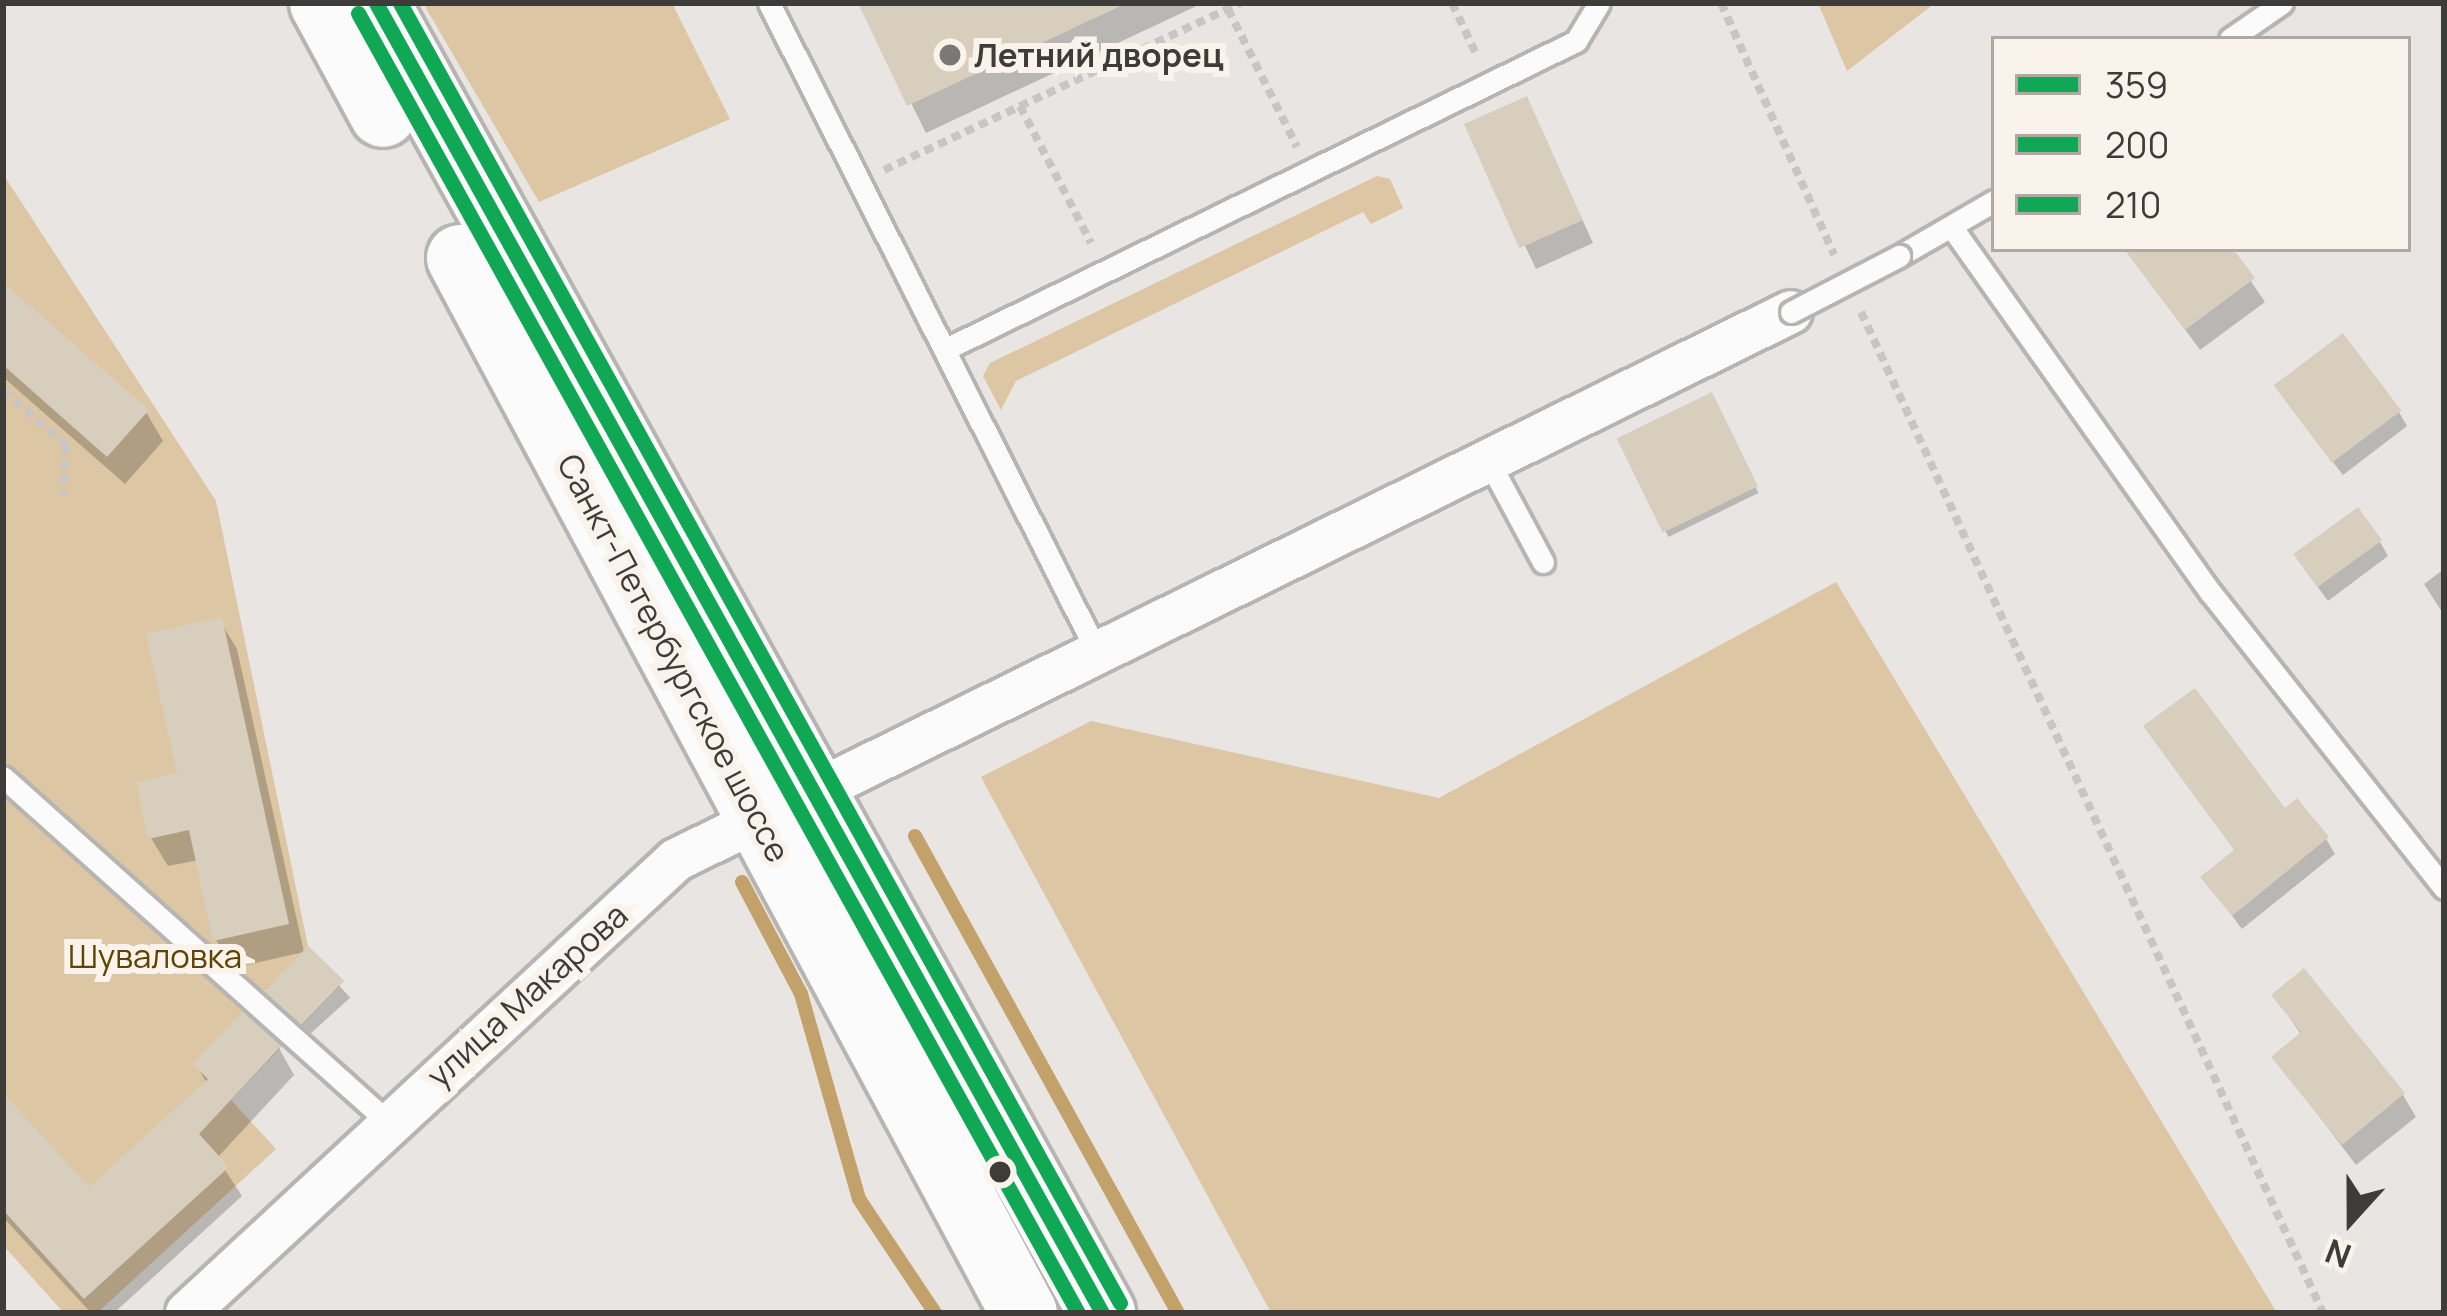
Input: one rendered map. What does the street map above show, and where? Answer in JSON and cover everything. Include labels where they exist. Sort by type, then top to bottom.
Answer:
[{"type":"main road","name":"Санкт-Петербургское шоссе","points":[[323,3],[1024,1313]]},
{"type":"main road","name":"Санкт-Петербургское шоссе","points":[[376,3],[536,305],[816,786],[1102,1313]]},
{"type":"street","name":"улица Макарова","points":[[188,1313],[388,1121],[676,860],[1095,648],[1791,312]]},
{"type":"lane","points":[[769,3],[948,348],[1095,648]]},
{"type":"lane","points":[[948,348],[1576,41],[1599,3]]},
{"type":"lane","points":[[2234,36],[2282,3]]},
{"type":"lane","points":[[1791,312],[1953,229],[1991,203]]},
{"type":"lane","points":[[1953,229],[2211,592],[2444,888]]},
{"type":"lane","points":[[1488,460],[1543,562]]},
{"type":"lane","points":[[3,776],[388,1121]]},
{"type":"path","points":[[861,180],[1240,3]]},
{"type":"path","points":[[1452,3],[1479,61]]},
{"type":"path","points":[[1721,3],[2323,1313]]},
{"type":"path","points":[[1228,9],[1297,146]]},
{"type":"path","points":[[1020,106],[1091,243]]},
{"type":"path","points":[[3,390],[66,445],[64,495]]},
{"type":"green space","points":[[423,3],[672,3],[730,119],[539,202]]},
{"type":"green space","points":[[1818,3],[1935,3],[1847,71]]},
{"type":"green space","name":"Шуваловка","points":[[3,174],[216,501],[308,946],[344,981],[231,1100],[276,1149],[97,1313],[64,1313],[3,1245]]},
{"type":"green space","points":[[1377,176],[1390,179],[1403,208],[1371,224],[1363,212],[1016,381],[1001,410],[983,376],[990,363]]},
{"type":"green space","points":[[1836,582],[2277,1313],[1271,1313],[981,777],[1091,721],[1439,798]]},
{"type":"building","name":"Летний дворец","points":[[858,3],[1127,3],[907,106]]},
{"type":"building","points":[[1527,96],[1582,220],[1519,248],[1464,124]]},
{"type":"building","points":[[2126,252],[2235,252],[2255,278],[2185,330]]},
{"type":"building","points":[[3,282],[149,410],[107,457],[3,365]]},
{"type":"building","points":[[2343,333],[2401,410],[2332,463],[2274,385]]},
{"type":"building","points":[[1712,392],[1758,486],[1663,533],[1617,438]]},
{"type":"building","points":[[2358,507],[2382,540],[2317,587],[2293,554]]},
{"type":"building","points":[[222,617],[289,924],[213,941],[189,830],[148,839],[136,782],[177,773],[146,634]]},
{"type":"building","points":[[2195,688],[2285,808],[2297,798],[2329,837],[2232,916],[2200,877],[2234,850],[2143,726]]},
{"type":"building","points":[[308,946],[344,981],[300,1026],[264,991]]},
{"type":"building","points":[[2304,968],[2405,1093],[2342,1145],[2271,1057],[2301,1032],[2271,995]]},
{"type":"building","points":[[243,1012],[281,1046],[199,1134],[229,1167],[84,1299],[3,1210],[3,1093],[89,1187],[208,1079],[192,1064]]},
{"type":"waterway","points":[[915,836],[1178,1313]]},
{"type":"waterway","points":[[742,882],[801,994],[859,1199],[935,1313]]},
{"type":"transit line","name":"359","points":[[376,3],[1102,1313]]},
{"type":"transit line","name":"210","points":[[400,3],[1120,1303]]},
{"type":"transit line","name":"200","points":[[358,13],[1078,1313]]},
{"type":"place","name":"Летний дворец","points":[[950,55]]}]
